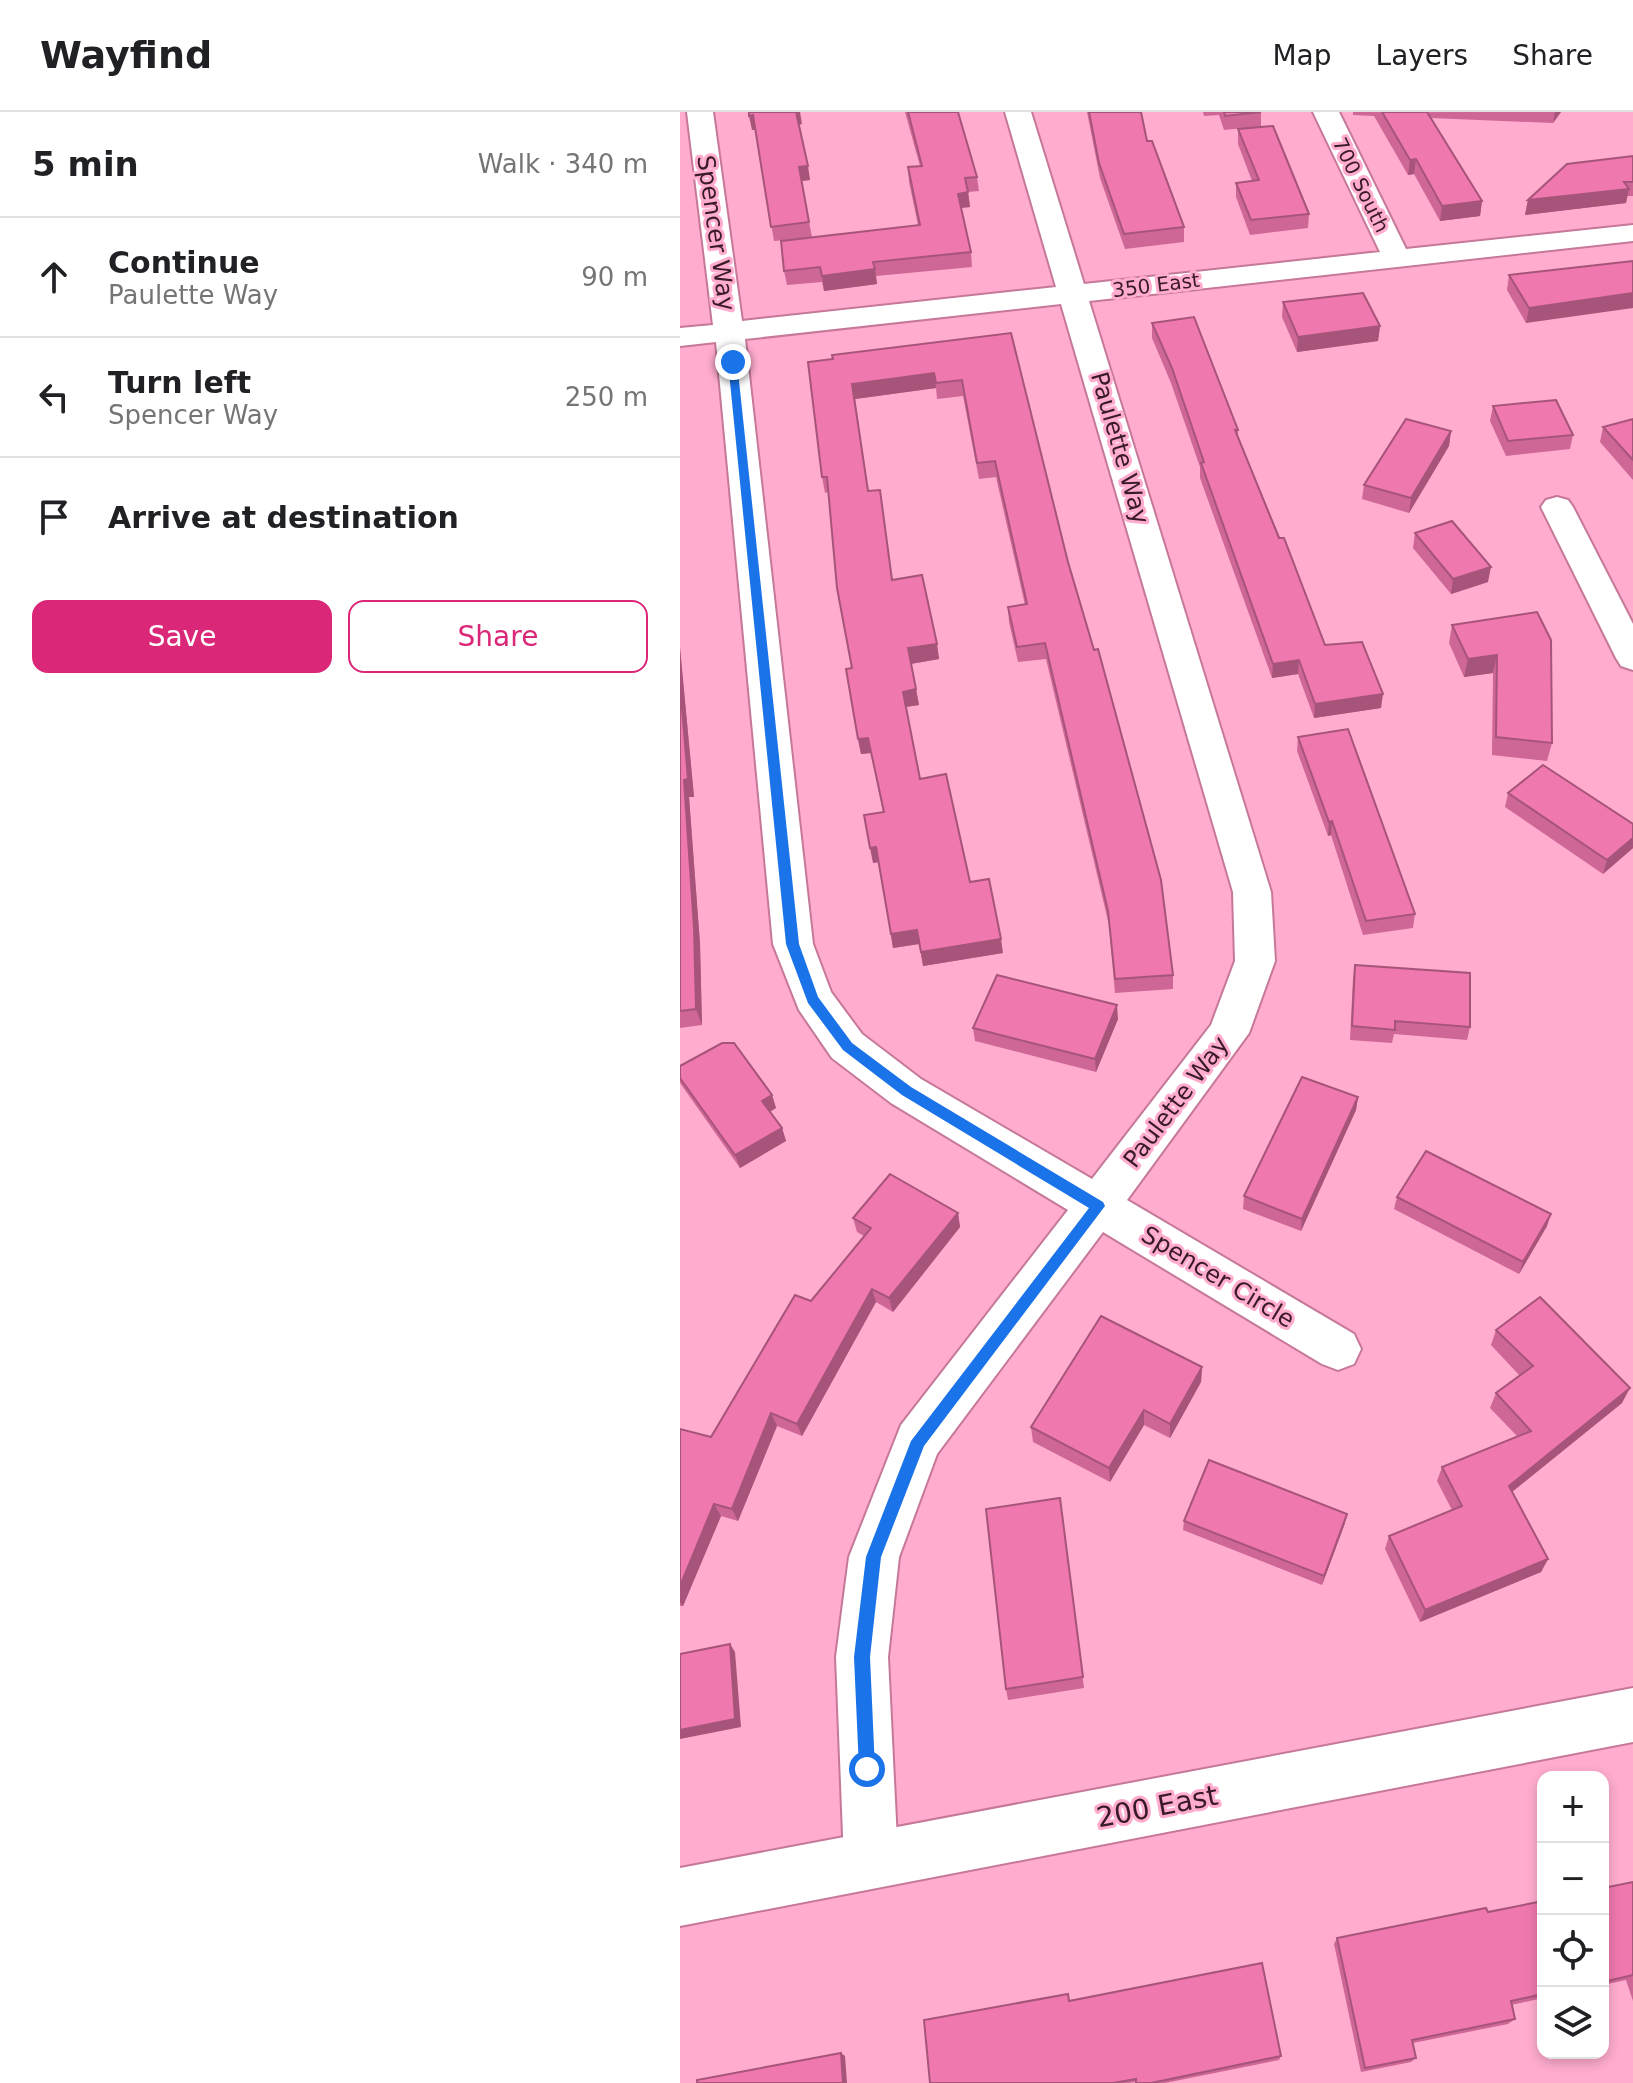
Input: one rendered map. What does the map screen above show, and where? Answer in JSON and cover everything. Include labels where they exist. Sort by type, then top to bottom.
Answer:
[{"type":"main road","name":"200 East","points":[[680,1897],[1633,1715]]},
{"type":"street","name":"Spencer Way","points":[[700,112],[729,332],[793,944],[813,999],[847,1046],[906,1091],[1099,1206]]},
{"type":"street","name":"Paulette Way","points":[[871,1861],[862,1657],[874,1557],[918,1441],[1229,1033],[1255,961],[1252,892],[1018,112]]},
{"type":"street","name":"700 South","points":[[1326,112],[1396,257]]},
{"type":"street","name":"350 East","points":[[680,337],[1633,233]]},
{"type":"street","points":[[1557,507],[1633,658]]},
{"type":"street","name":"Spencer Circle","points":[[1099,1206],[1338,1349]]},
{"type":"building","points":[[749,112],[796,112],[808,166],[799,167],[809,222],[771,227],[753,115],[749,116]]},
{"type":"building","points":[[908,112],[958,112],[977,177],[965,178],[968,192],[958,194],[971,252],[873,262],[875,269],[822,276],[820,267],[784,271],[781,241],[920,225],[908,167],[922,166]]},
{"type":"building","points":[[1089,112],[1141,112],[1147,141],[1152,141],[1184,227],[1124,234],[1099,163]]},
{"type":"building","points":[[1224,112],[1261,112],[1225,116]]},
{"type":"building","points":[[1382,112],[1427,112],[1482,201],[1442,206],[1416,159],[1410,160]]},
{"type":"building","points":[[1273,126],[1309,214],[1251,220],[1236,183],[1259,180],[1238,129]]},
{"type":"building","points":[[1633,156],[1633,182],[1624,182],[1629,189],[1528,200],[1567,164]]},
{"type":"building","points":[[1633,261],[1633,293],[1529,308],[1509,275]]},
{"type":"building","points":[[1363,293],[1380,326],[1298,337],[1283,302]]},
{"type":"building","points":[[1194,317],[1238,430],[1235,430],[1279,538],[1284,538],[1325,645],[1362,642],[1383,694],[1315,704],[1299,660],[1273,664],[1201,463],[1204,462],[1172,368],[1152,323]]},
{"type":"building","points":[[1011,333],[1068,562],[1094,650],[1098,649],[1161,880],[1173,975],[1115,979],[1108,911],[1045,643],[1017,647],[1008,607],[1027,604],[995,461],[977,463],[962,380],[936,383],[934,373],[852,384],[868,491],[880,490],[892,580],[922,575],[937,644],[908,648],[916,689],[903,692],[920,779],[946,774],[970,882],[989,879],[1001,939],[921,952],[917,930],[891,934],[876,847],[870,848],[864,815],[884,812],[868,738],[858,739],[846,669],[852,668],[837,588],[827,477],[822,477],[808,362],[833,359],[832,355]]},
{"type":"building","points":[[1556,400],[1573,435],[1508,441],[1493,406]]},
{"type":"building","points":[[1406,419],[1451,431],[1411,498],[1364,485]]},
{"type":"building","points":[[1633,419],[1633,460],[1603,427]]},
{"type":"building","points":[[1452,521],[1491,567],[1453,579],[1415,533]]},
{"type":"building","points":[[1537,612],[1551,640],[1552,743],[1496,737],[1497,655],[1468,659],[1452,625]]},
{"type":"building","points":[[680,685],[688,779],[684,780],[696,1009],[680,1011]]},
{"type":"building","points":[[1348,729],[1415,914],[1366,921],[1332,821],[1329,822],[1298,737]]},
{"type":"building","points":[[1543,765],[1633,824],[1633,838],[1607,860],[1508,793]]},
{"type":"building","points":[[1355,965],[1470,973],[1470,1027],[1395,1021],[1395,1030],[1352,1026]]},
{"type":"building","points":[[997,975],[1117,1005],[1095,1059],[973,1028]]},
{"type":"building","points":[[722,1043],[734,1043],[772,1095],[762,1101],[782,1128],[735,1155],[680,1078],[680,1066]]},
{"type":"building","points":[[1302,1077],[1358,1097],[1302,1219],[1244,1196]]},
{"type":"building","points":[[1426,1151],[1551,1214],[1523,1262],[1397,1197]]},
{"type":"building","points":[[890,1174],[958,1213],[889,1298],[872,1289],[797,1424],[771,1413],[732,1509],[714,1504],[680,1586],[680,1429],[711,1437],[795,1295],[811,1301],[871,1228],[853,1218]]},
{"type":"building","points":[[1540,1297],[1630,1388],[1509,1486],[1548,1559],[1425,1610],[1389,1536],[1462,1506],[1442,1467],[1531,1431],[1496,1393],[1533,1366],[1496,1330]]},
{"type":"building","points":[[1101,1316],[1202,1367],[1170,1424],[1144,1410],[1109,1468],[1031,1427]]},
{"type":"building","points":[[1209,1460],[1347,1514],[1324,1576],[1184,1521]]},
{"type":"building","points":[[1060,1498],[1083,1677],[1006,1689],[986,1509]]},
{"type":"building","points":[[730,1644],[735,1719],[680,1730],[680,1654]]},
{"type":"building","points":[[1633,1882],[1633,1975],[1609,1981],[1609,1915],[1609,1887]]},
{"type":"building","points":[[1537,1902],[1537,1995],[1511,2001],[1515,2019],[1412,2040],[1416,2058],[1365,2068],[1337,1938],[1486,1908],[1488,1912]]},
{"type":"building","points":[[1262,1963],[1281,2056],[1151,2083],[1136,2083],[1136,2079],[1113,2083],[930,2083],[924,2020],[1068,1994],[1069,2001]]},
{"type":"building","points":[[841,2053],[843,2083],[697,2083],[697,2080]]},
{"type":"route","points":[[733,362],[793,944],[813,999],[847,1046],[906,1091],[1099,1206],[918,1441],[874,1557],[862,1657],[867,1769]]}]
